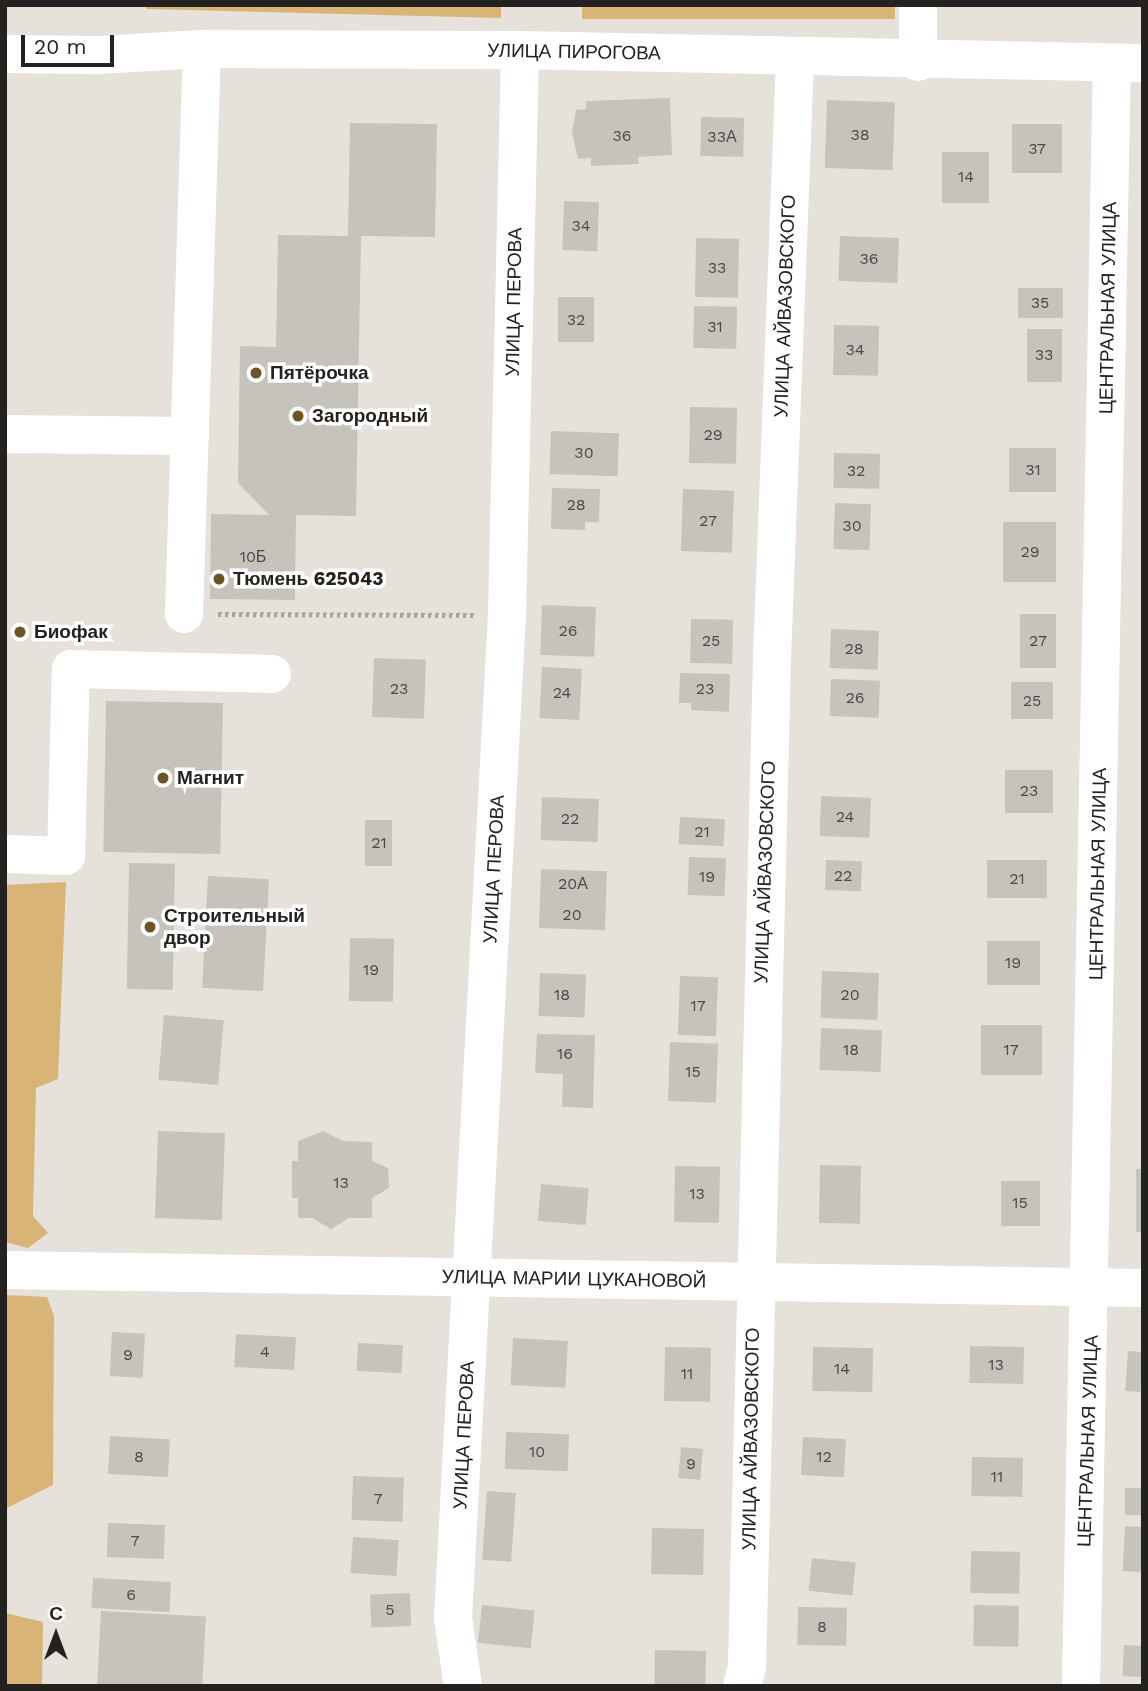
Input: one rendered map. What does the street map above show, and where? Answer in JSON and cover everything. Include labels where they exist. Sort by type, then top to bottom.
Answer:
[{"type":"street","points":[[918,5],[918,62]]},
{"type":"street","points":[[184,614],[202,49]]},
{"type":"street","name":"УЛИЦА ПИРОГОВА","points":[[5,54],[99,55],[202,49],[520,50],[918,62],[1127,63]]},
{"type":"street","name":"УЛИЦА ПЕРОВА","points":[[463,1686],[453,1618],[507,615],[520,50]]},
{"type":"street","name":"УЛИЦА АЙВАЗОВСКОГО","points":[[742,1686],[747,1667],[754,1282],[795,58]]},
{"type":"street","name":"ЦЕНТРАЛЬНАЯ УЛИЦА","points":[[1081,1686],[1127,63]]},
{"type":"street","points":[[5,435],[190,436]]},
{"type":"street","points":[[5,854],[66,856],[71,669],[272,674]]},
{"type":"street","name":"УЛИЦА МАРИИ ЦУКАНОВОЙ","points":[[5,1270],[1143,1288]]},
{"type":"path","points":[[184,614],[507,615]]},
{"type":"shaded area","points":[[143,5],[501,5],[501,18],[147,9]]},
{"type":"shaded area","points":[[582,5],[895,5],[895,19],[582,19]]},
{"type":"shaded area","points":[[66,882],[58,1079],[36,1088],[33,1216],[48,1233],[28,1248],[5,1242],[5,885]]},
{"type":"shaded area","points":[[5,1295],[47,1297],[54,1316],[53,1485],[5,1509]]},
{"type":"shaded area","points":[[5,1613],[43,1622],[42,1686],[5,1686]]},
{"type":"building","points":[[670,98],[672,155],[638,157],[639,164],[591,166],[591,158],[578,159],[572,132],[576,110],[586,109],[586,101]]},
{"type":"building","points":[[827,100],[895,102],[893,170],[825,168]]},
{"type":"building","points":[[701,117],[744,118],[743,157],[700,156]]},
{"type":"building","points":[[350,123],[437,124],[435,237],[361,236],[356,516],[296,515],[295,600],[210,599],[211,514],[269,515],[238,483],[240,346],[276,347],[278,235],[348,236]]},
{"type":"building","points":[[1012,124],[1062,124],[1062,173],[1012,173]]},
{"type":"building","points":[[942,152],[989,152],[989,203],[942,203]]},
{"type":"building","points":[[564,201],[599,202],[597,251],[562,250]]},
{"type":"building","points":[[840,236],[899,238],[897,283],[838,281]]},
{"type":"building","points":[[696,238],[739,239],[738,298],[695,297]]},
{"type":"building","points":[[1018,288],[1063,288],[1063,318],[1018,318]]},
{"type":"building","points":[[558,297],[594,297],[594,342],[558,342]]},
{"type":"building","points":[[694,306],[737,307],[736,349],[693,348]]},
{"type":"building","points":[[834,325],[879,326],[878,376],[833,375]]},
{"type":"building","points":[[1027,329],[1062,329],[1062,382],[1027,382]]},
{"type":"building","points":[[690,407],[737,408],[736,464],[689,463]]},
{"type":"building","points":[[551,431],[619,433],[617,476],[549,474]]},
{"type":"building","points":[[1009,448],[1056,448],[1056,492],[1009,492]]},
{"type":"building","points":[[834,453],[880,454],[879,489],[833,488]]},
{"type":"building","points":[[552,488],[600,489],[599,522],[585,522],[585,530],[551,529]]},
{"type":"building","points":[[683,489],[734,491],[732,553],[681,551]]},
{"type":"building","points":[[835,503],[871,504],[869,550],[833,549]]},
{"type":"building","points":[[1003,522],[1056,522],[1056,582],[1003,582]]},
{"type":"building","points":[[542,605],[596,607],[594,657],[540,655]]},
{"type":"building","points":[[1020,614],[1056,614],[1056,668],[1020,668]]},
{"type":"building","points":[[691,619],[733,620],[732,664],[690,663]]},
{"type":"building","points":[[831,629],[879,631],[878,670],[830,668]]},
{"type":"building","points":[[374,658],[426,660],[424,719],[372,717]]},
{"type":"building","points":[[542,667],[582,669],[579,720],[539,718]]},
{"type":"building","points":[[680,673],[730,674],[729,712],[691,710],[691,703],[679,703]]},
{"type":"building","points":[[831,679],[880,681],[879,718],[830,716]]},
{"type":"building","points":[[1011,682],[1053,682],[1053,719],[1011,719]]},
{"type":"building","name":"Магнит","points":[[106,701],[223,703],[220,854],[103,852]]},
{"type":"building","points":[[1005,770],[1053,770],[1053,813],[1005,813]]},
{"type":"building","points":[[821,796],[871,798],[870,838],[820,836]]},
{"type":"building","points":[[542,797],[599,799],[597,842],[540,840]]},
{"type":"building","points":[[680,817],[725,819],[724,846],[679,844]]},
{"type":"building","points":[[365,820],[392,820],[392,866],[365,866]]},
{"type":"building","points":[[689,857],[726,858],[725,896],[688,895]]},
{"type":"building","points":[[826,860],[862,861],[861,891],[825,890]]},
{"type":"building","points":[[987,860],[1047,860],[1047,898],[987,898]]},
{"type":"building","name":"Строительный двор","points":[[129,863],[175,864],[173,990],[127,989]]},
{"type":"building","points":[[541,869],[607,871],[605,930],[539,928]]},
{"type":"building","points":[[208,876],[269,879],[263,991],[202,988]]},
{"type":"building","points":[[350,938],[394,939],[393,1002],[349,1001]]},
{"type":"building","points":[[987,941],[1040,941],[1040,985],[987,985]]},
{"type":"building","points":[[822,971],[879,973],[877,1020],[820,1018]]},
{"type":"building","points":[[540,973],[586,975],[584,1018],[538,1016]]},
{"type":"building","points":[[680,976],[718,977],[716,1036],[678,1035]]},
{"type":"building","points":[[164,1015],[224,1020],[218,1085],[158,1080]]},
{"type":"building","points":[[981,1025],[1042,1025],[1042,1075],[981,1075]]},
{"type":"building","points":[[821,1028],[882,1030],[880,1072],[820,1070]]},
{"type":"building","points":[[537,1034],[595,1035],[593,1108],[562,1107],[563,1074],[535,1073]]},
{"type":"building","points":[[670,1042],[718,1044],[716,1103],[668,1101]]},
{"type":"building","points":[[158,1131],[225,1133],[222,1220],[155,1218]]},
{"type":"building","points":[[323,1131],[343,1141],[372,1142],[372,1161],[388,1168],[389,1188],[372,1198],[372,1218],[349,1218],[331,1229],[312,1218],[298,1218],[298,1198],[292,1198],[292,1161],[298,1161],[298,1141]]},
{"type":"building","points":[[820,1165],[861,1166],[860,1224],[819,1223]]},
{"type":"building","points":[[675,1166],[720,1167],[719,1223],[674,1222]]},
{"type":"building","points":[[1136,1169],[1143,1169],[1143,1232],[1136,1232]]},
{"type":"building","points":[[1001,1181],[1040,1181],[1040,1226],[1001,1226]]},
{"type":"building","points":[[541,1184],[589,1188],[586,1225],[538,1221]]},
{"type":"building","points":[[112,1332],[145,1334],[143,1378],[110,1376]]},
{"type":"building","points":[[236,1334],[296,1337],[294,1370],[234,1367]]},
{"type":"building","points":[[513,1338],[568,1341],[565,1388],[511,1385]]},
{"type":"building","points":[[358,1343],[403,1345],[401,1373],[357,1371]]},
{"type":"building","points":[[970,1346],[1024,1347],[1023,1384],[969,1383]]},
{"type":"building","points":[[665,1347],[711,1348],[710,1402],[664,1401]]},
{"type":"building","points":[[813,1347],[873,1348],[872,1392],[812,1391]]},
{"type":"building","points":[[1128,1351],[1143,1352],[1140,1392],[1125,1391]]},
{"type":"building","points":[[506,1432],[569,1434],[568,1471],[505,1469]]},
{"type":"building","points":[[110,1436],[170,1439],[168,1477],[108,1474]]},
{"type":"building","points":[[803,1437],[846,1439],[844,1477],[801,1475]]},
{"type":"building","points":[[681,1447],[703,1449],[700,1480],[678,1478]]},
{"type":"building","points":[[972,1457],[1023,1458],[1022,1497],[971,1496]]},
{"type":"building","points":[[353,1476],[404,1478],[402,1522],[351,1520]]},
{"type":"building","points":[[1125,1488],[1143,1488],[1143,1515],[1125,1515]]},
{"type":"building","points":[[487,1491],[516,1493],[511,1562],[482,1560]]},
{"type":"building","points":[[108,1523],[165,1525],[164,1559],[107,1557]]},
{"type":"building","points":[[1125,1526],[1143,1527],[1141,1572],[1123,1571]]},
{"type":"building","points":[[652,1528],[704,1529],[703,1575],[651,1574]]},
{"type":"building","points":[[353,1537],[399,1540],[396,1576],[350,1573]]},
{"type":"building","points":[[971,1551],[1020,1552],[1019,1594],[970,1593]]},
{"type":"building","points":[[812,1558],[856,1563],[852,1595],[809,1591]]},
{"type":"building","points":[[93,1578],[171,1582],[169,1612],[91,1608]]},
{"type":"building","points":[[410,1593],[411,1626],[371,1627],[370,1594]]},
{"type":"building","points":[[482,1605],[535,1611],[531,1648],[478,1643]]},
{"type":"building","points":[[974,1605],[1019,1606],[1018,1647],[973,1646]]},
{"type":"building","points":[[798,1607],[847,1608],[846,1646],[797,1645]]},
{"type":"building","points":[[101,1611],[206,1616],[202,1686],[97,1684]]},
{"type":"building","points":[[1124,1645],[1143,1646],[1141,1677],[1122,1676]]},
{"type":"building","points":[[655,1650],[706,1651],[705,1686],[654,1686]]},
{"type":"place","name":"Пятёрочка","points":[[256,373]]},
{"type":"place","name":"Загородный","points":[[298,416]]},
{"type":"place","name":"Тюмень 625043","points":[[219,579]]},
{"type":"place","name":"Биофак","points":[[20,632]]},
{"type":"place","name":"Магнит","points":[[163,778]]},
{"type":"place","name":"Строительный двор","points":[[150,927]]}]
